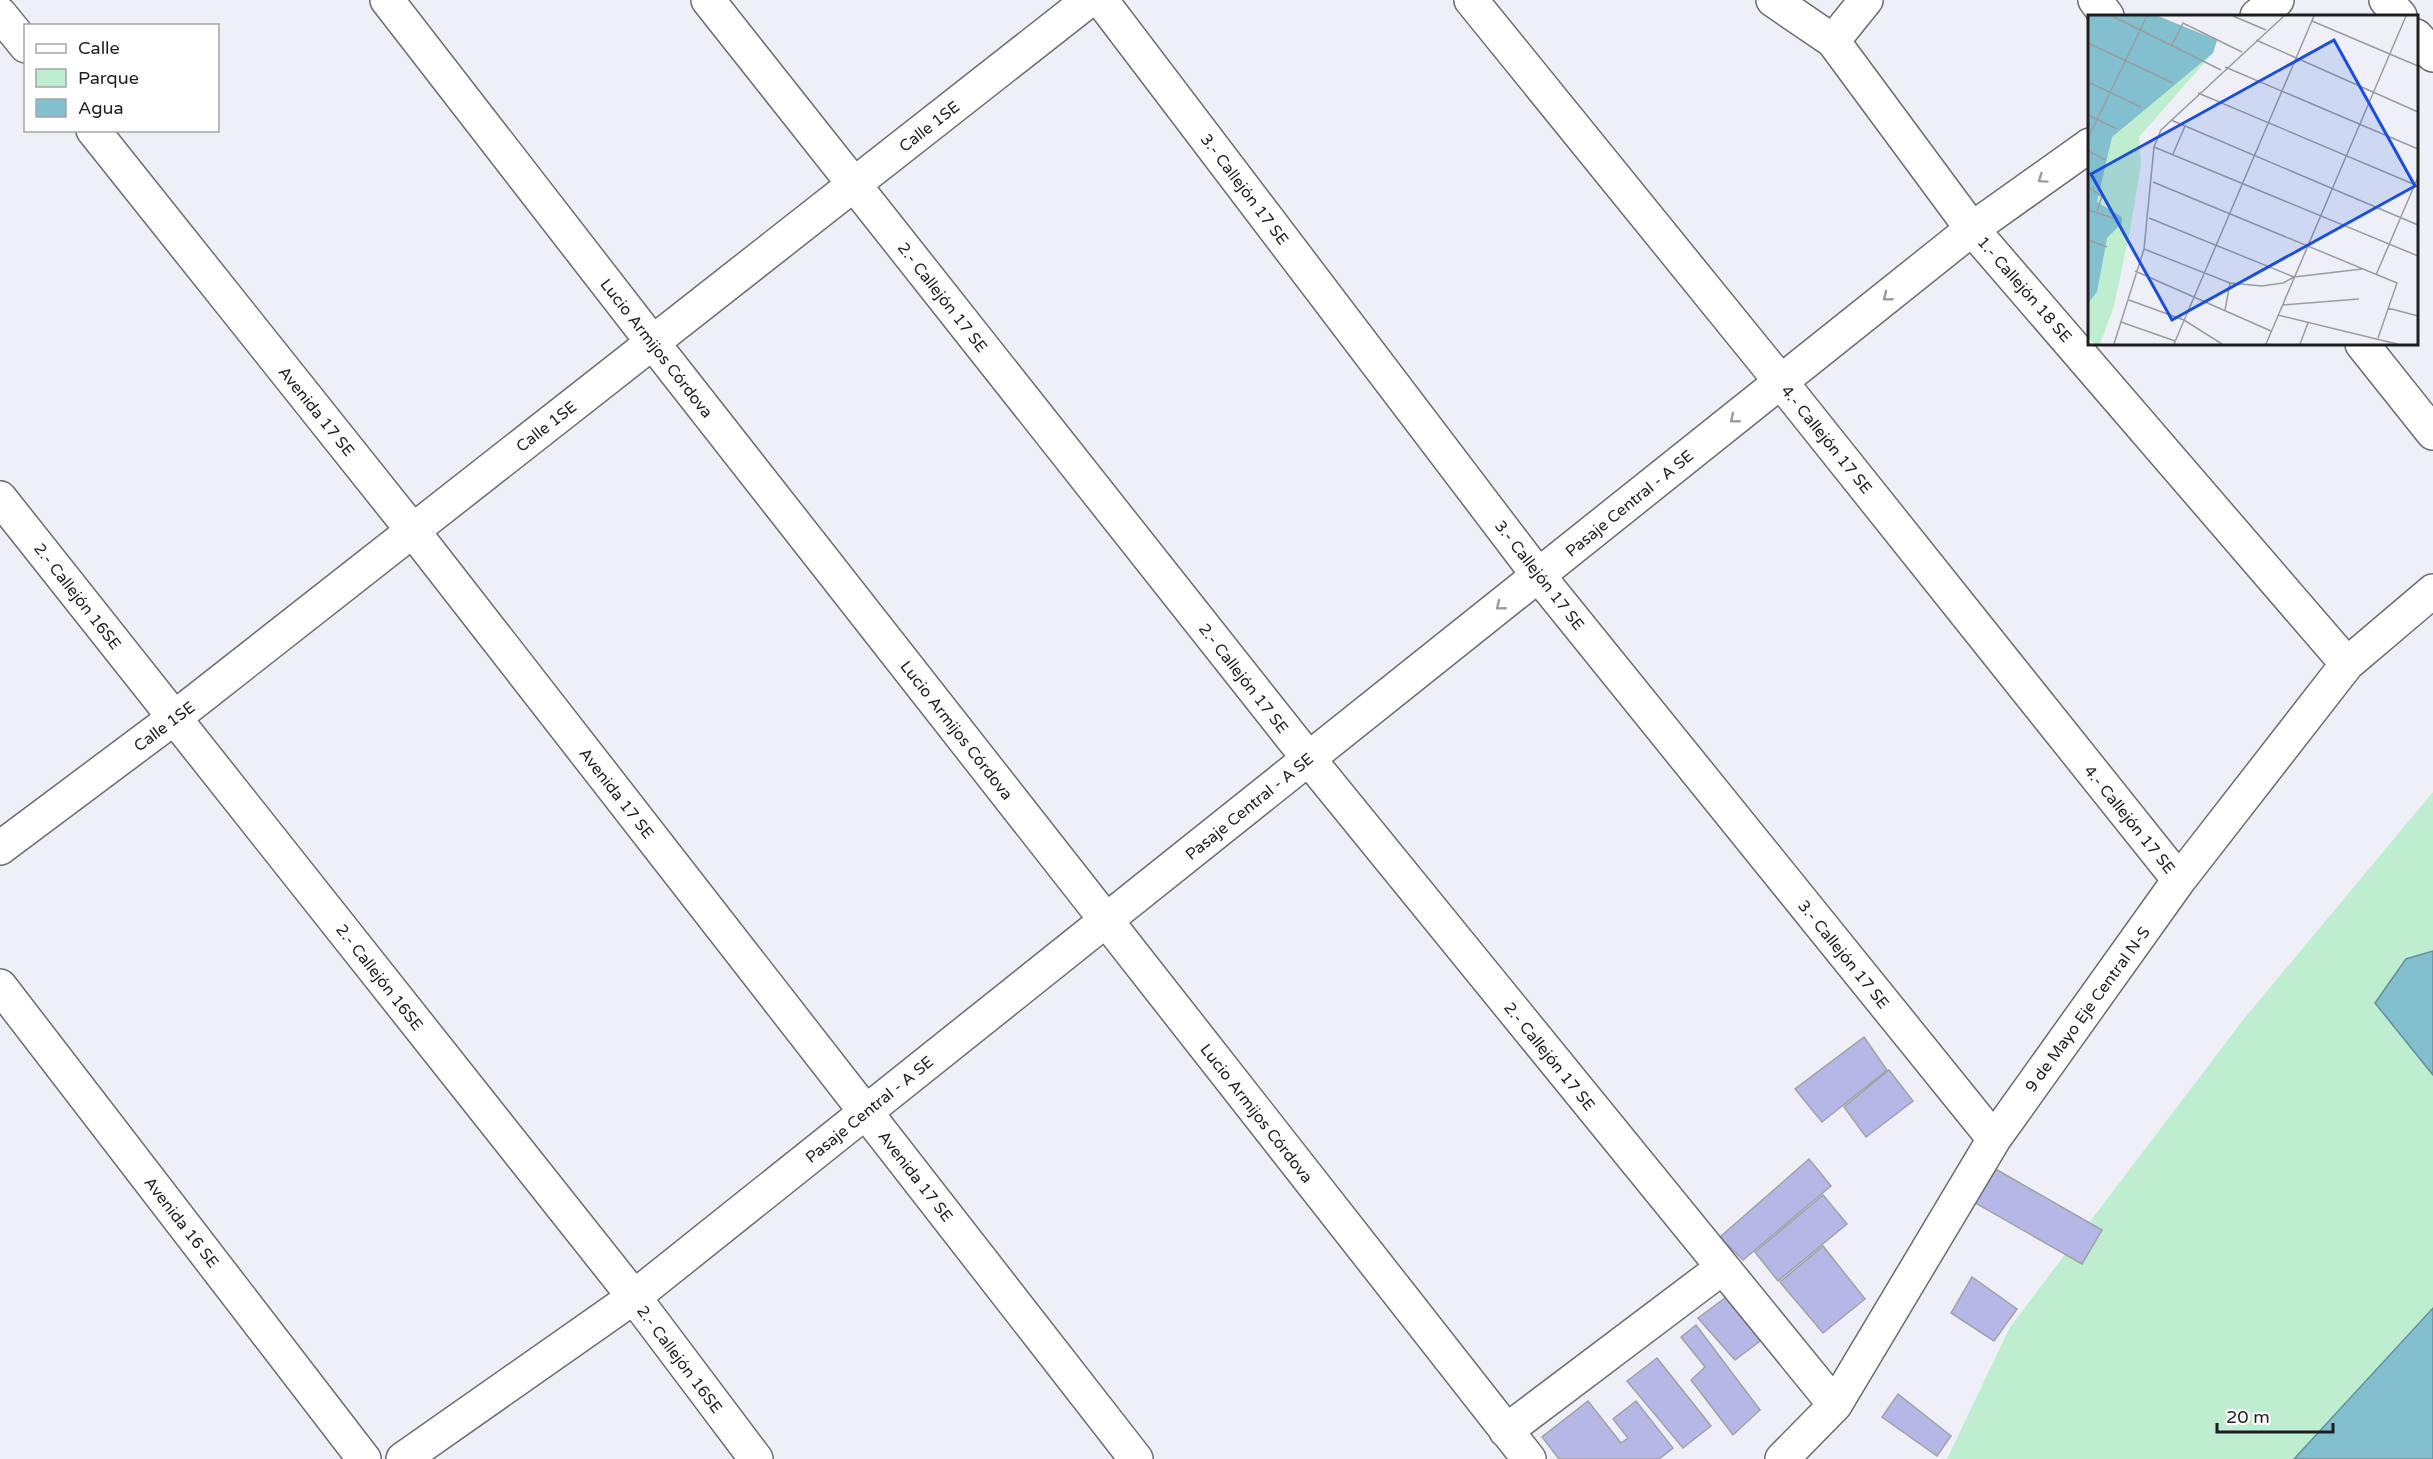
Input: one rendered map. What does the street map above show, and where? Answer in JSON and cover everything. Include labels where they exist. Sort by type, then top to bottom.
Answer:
[{"type":"street","points":[[0,3],[4,0]]},
{"type":"street","name":"Lucio Armijos Córdova","points":[[387,0],[653,343],[1529,1459]]},
{"type":"street","name":"2.- Callejón 17 SE","points":[[708,0],[1308,759],[1835,1405]]},
{"type":"street","name":"Calle 1SE","points":[[0,848],[174,718],[1089,0]]},
{"type":"street","name":"3.- Callejón 17 SE","points":[[1101,0],[1538,575],[1994,1139]]},
{"type":"street","name":"4.- Callejón 17 SE","points":[[1472,0],[2179,880]]},
{"type":"street","name":"1.- Callejón 18 SE","points":[[1773,0],[1833,41],[1972,229],[2346,664]]},
{"type":"street","points":[[1833,41],[1866,0]]},
{"type":"street","points":[[2095,0],[2106,15]]},
{"type":"street","points":[[2258,15],[2277,0]]},
{"type":"street","points":[[2386,0],[2399,15]]},
{"type":"street","points":[[0,14],[24,44]]},
{"type":"street","points":[[2418,38],[2433,55]]},
{"type":"street","name":"Avenida 17 SE","points":[[95,132],[413,531],[1136,1459]]},
{"type":"street","name":"Pasaje Central - A SE","points":[[403,1459],[633,1297],[1972,229],[2088,146]]},
{"type":"street","points":[[2363,345],[2433,433]]},
{"type":"street","name":"2.- Callejón 16SE","points":[[0,498],[633,1297],[756,1459]]},
{"type":"street","name":"9 de Mayo Eje Central N-S","points":[[1782,1459],[1835,1405],[1994,1139],[2179,880],[2346,664],[2433,591]]},
{"type":"street","name":"Avenida 16 SE","points":[[0,986],[364,1459]]},
{"type":"street","points":[[1506,1431],[1722,1268]]},
{"type":"green space","points":[[2433,792],[2433,1459],[1947,1459],[2010,1327],[2243,1020]]},
{"type":"water","points":[[2433,951],[2433,1075],[2375,1003],[2406,959]]},
{"type":"water","points":[[2433,1308],[2433,1459],[2294,1459]]},
{"type":"building","points":[[1864,1037],[1887,1070],[1822,1122],[1795,1089]]},
{"type":"building","points":[[1889,1070],[1913,1101],[1866,1137],[1844,1107]]},
{"type":"building","points":[[1809,1159],[1831,1186],[1743,1260],[1720,1237]]},
{"type":"building","points":[[1992,1167],[2102,1230],[2082,1264],[1972,1201]]},
{"type":"building","points":[[1823,1195],[1847,1224],[1778,1281],[1755,1252]]},
{"type":"building","points":[[1823,1246],[1865,1299],[1823,1333],[1780,1282]]},
{"type":"building","points":[[1972,1277],[2017,1309],[1994,1341],[1951,1313]]},
{"type":"building","points":[[1729,1295],[1764,1338],[1735,1360],[1698,1318]]},
{"type":"building","points":[[1696,1325],[1760,1410],[1733,1435],[1691,1380],[1705,1367],[1681,1337]]},
{"type":"building","points":[[1657,1358],[1711,1426],[1683,1448],[1627,1381]]},
{"type":"building","points":[[1898,1394],[1951,1436],[1937,1456],[1882,1417]]},
{"type":"building","points":[[1588,1401],[1621,1443],[1628,1438],[1613,1419],[1636,1401],[1673,1448],[1659,1459],[1559,1459],[1542,1437]]}]
